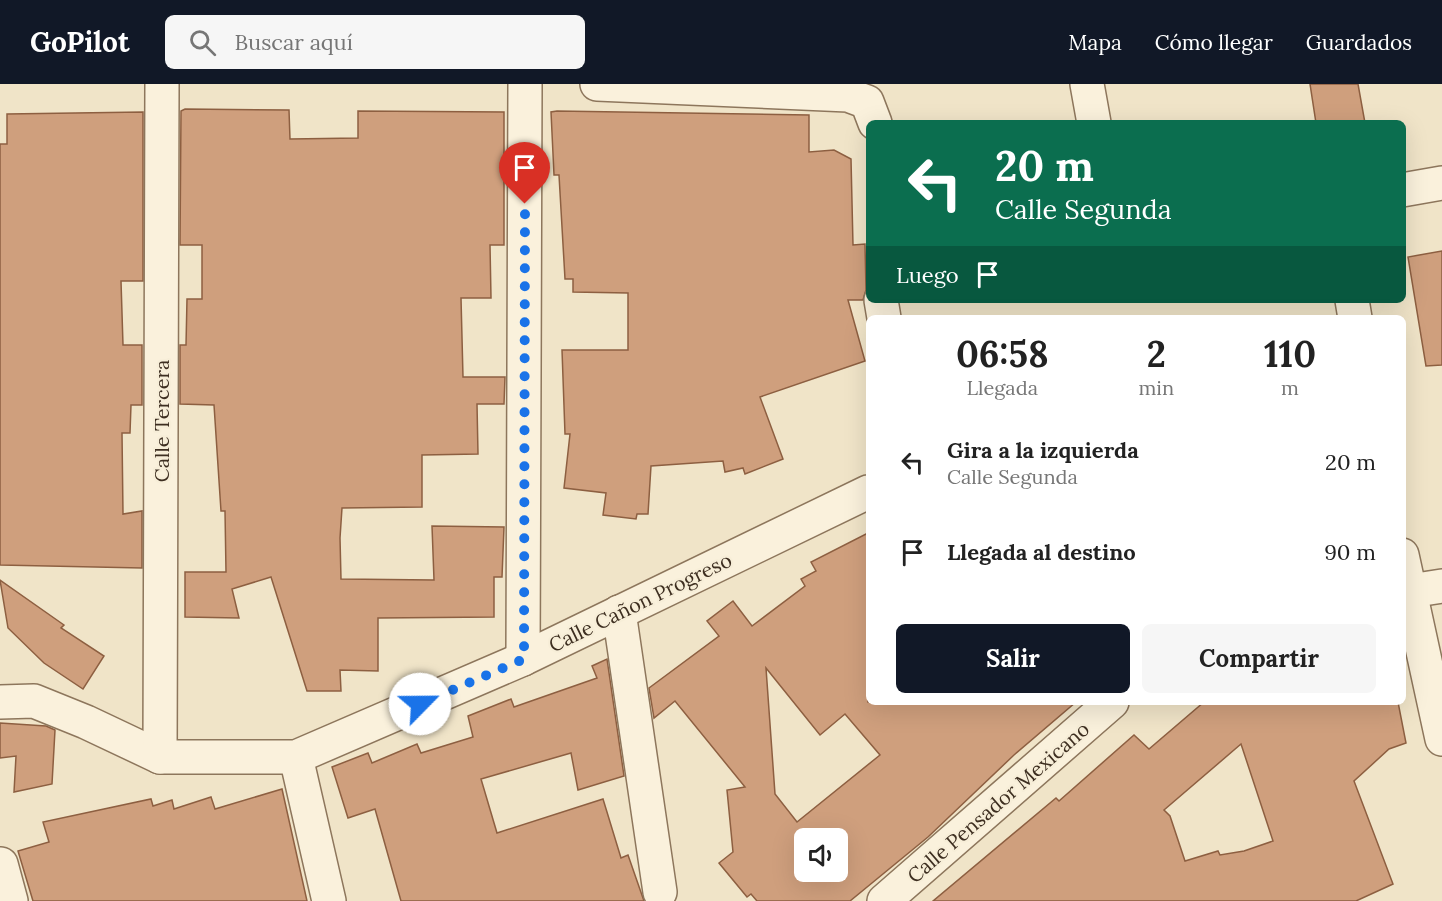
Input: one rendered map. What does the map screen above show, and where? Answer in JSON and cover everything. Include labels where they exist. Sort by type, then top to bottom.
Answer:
[{"type":"street","name":"Calle Tercera","points":[[160,757],[162,84]]},
{"type":"street","points":[[524,659],[525,84]]},
{"type":"street","points":[[597,84],[848,95],[871,112]]},
{"type":"street","points":[[1087,84],[1093,120]]},
{"type":"street","points":[[1406,189],[1442,183]]},
{"type":"street","name":"Calle Cañon Progreso","points":[[0,702],[34,700],[160,757],[296,757],[524,659],[866,493]]},
{"type":"street","points":[[1406,573],[1442,739]]},
{"type":"street","points":[[1410,591],[1442,586]]},
{"type":"street","points":[[619,612],[660,892]]},
{"type":"street","name":"Calle Pensador Mexicano","points":[[884,901],[1109,705]]},
{"type":"street","points":[[296,757],[329,901]]},
{"type":"street","points":[[1,864],[11,901]]},
{"type":"building","points":[[1310,84],[1358,84],[1364,120],[1316,120]]},
{"type":"building","points":[[185,109],[289,110],[290,139],[358,138],[358,111],[504,112],[504,245],[490,245],[491,298],[461,298],[463,377],[505,377],[504,404],[477,404],[478,454],[422,455],[422,507],[342,508],[340,538],[341,579],[434,580],[432,526],[504,527],[502,577],[494,577],[494,617],[378,618],[378,671],[340,670],[341,691],[307,691],[271,577],[232,589],[239,618],[185,617],[185,572],[226,572],[225,511],[221,511],[214,405],[180,404],[180,345],[186,345],[187,299],[202,299],[202,245],[180,245],[181,111]]},
{"type":"building","points":[[143,112],[143,281],[121,281],[123,345],[142,345],[142,405],[131,405],[130,433],[122,433],[123,514],[142,511],[142,568],[0,565],[0,144],[7,144],[7,114]]},
{"type":"building","points":[[551,112],[809,115],[809,152],[834,150],[851,159],[853,245],[865,244],[866,290],[863,300],[848,300],[865,361],[760,397],[783,459],[745,474],[743,468],[725,472],[723,461],[651,466],[648,514],[637,514],[636,519],[603,515],[606,493],[564,488],[570,434],[565,434],[562,350],[628,350],[628,293],[573,292],[573,279],[565,279],[559,175],[554,175]]},
{"type":"building","points":[[1442,251],[1442,365],[1426,366],[1408,257]]},
{"type":"building","points":[[866,534],[866,705],[1072,705],[1014,755],[928,837],[850,901],[757,901],[751,894],[747,897],[719,863],[733,852],[727,790],[745,787],[675,701],[654,718],[649,688],[719,636],[707,621],[733,601],[752,626],[805,586],[801,579],[816,571],[811,562]],"holes":[[[766,668],[820,735],[845,714],[880,755],[797,822],[775,794]]]},
{"type":"building","points":[[0,580],[64,625],[61,628],[104,656],[83,689],[44,663],[8,628]]},
{"type":"building","points":[[607,659],[624,776],[578,790],[571,753],[481,779],[497,833],[603,799],[621,858],[628,855],[644,901],[401,901],[375,809],[348,818],[332,767],[368,753],[372,763],[417,744],[421,753],[473,737],[468,716],[511,699],[514,707],[597,678],[592,666]]},
{"type":"building","points":[[1200,705],[1399,705],[1406,743],[1389,749],[1354,781],[1393,884],[1356,901],[933,901],[1056,798],[1059,801],[1134,735],[1149,749]],"holes":[[[1241,744],[1273,841],[1244,851],[1220,855],[1218,851],[1185,861],[1170,816],[1164,810]]]},
{"type":"building","points":[[0,723],[46,726],[55,730],[52,784],[14,792],[16,756],[0,758]]},
{"type":"building","points":[[282,789],[307,901],[33,901],[18,851],[49,842],[43,822],[151,799],[153,806],[172,800],[174,809],[211,797],[215,809]]},
{"type":"route","points":[[420,704],[524,659],[525,204]]}]
